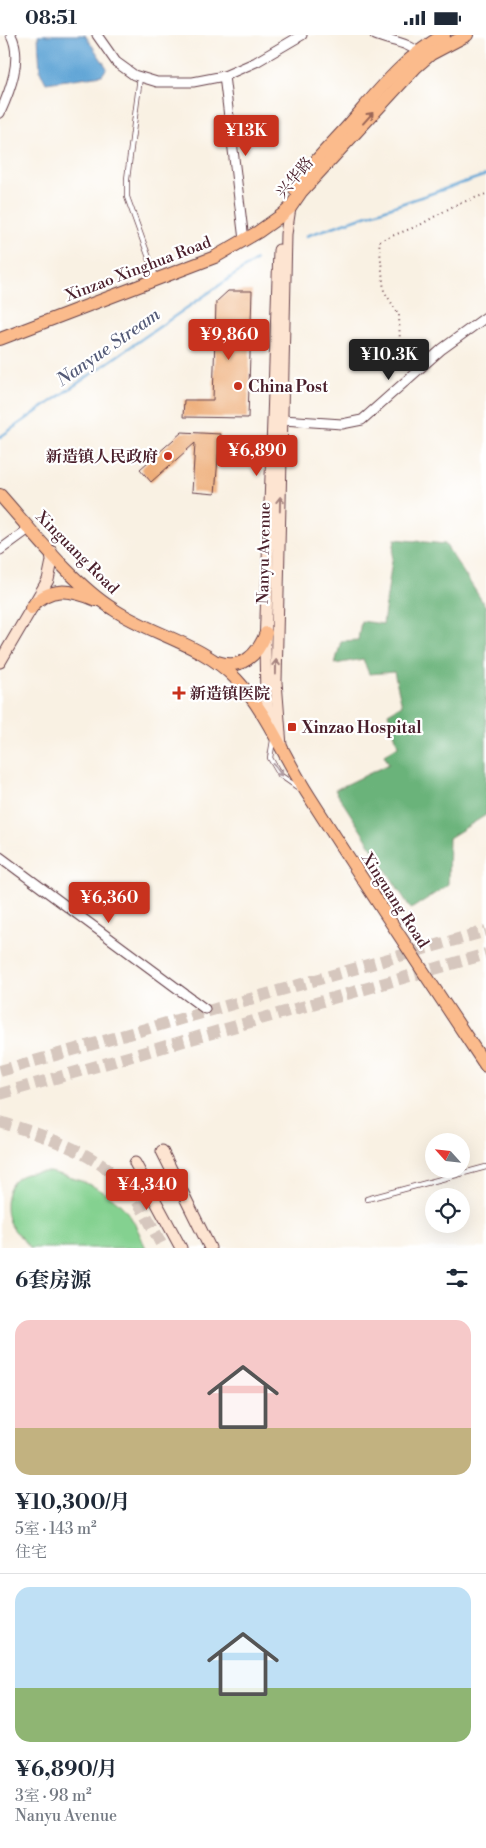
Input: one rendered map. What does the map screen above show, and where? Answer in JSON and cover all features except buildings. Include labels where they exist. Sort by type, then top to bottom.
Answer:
[{"type":"main road","name":"兴华路","points":[[286,212],[308,184],[408,75],[421,56],[444,35]]},
{"type":"main road","name":"兴华路","points":[[421,56],[467,35]]},
{"type":"main road","name":"Xinzao Xinghua Road","points":[[0,339],[215,257],[286,212]]},
{"type":"main road","name":"Nanyu Avenue","points":[[282,750],[276,690],[286,212]]},
{"type":"main road","name":"Nanyu Avenue","points":[[274,736],[267,710],[266,633],[278,271],[286,212]]},
{"type":"main road","name":"Xinguang Road","points":[[0,495],[74,576],[106,604],[121,614],[187,646],[212,661],[235,678],[253,699],[307,793],[486,1066]]},
{"type":"main road","points":[[0,662],[50,573],[51,551]]},
{"type":"main road","points":[[31,608],[44,596],[63,591],[76,592],[106,604]]},
{"type":"main road","points":[[212,661],[226,665],[241,663],[255,653],[266,633]]},
{"type":"main road","points":[[162,1151],[210,1248]]},
{"type":"main road","points":[[135,1163],[181,1248]]},
{"type":"main road","points":[[155,1197],[158,1188],[163,1184],[171,1182],[178,1185]]},
{"type":"street","points":[[0,113],[16,60],[11,35]]},
{"type":"street","points":[[97,35],[116,62],[134,75],[158,82],[193,82],[224,76],[256,62],[302,35]]},
{"type":"street","points":[[375,35],[407,44],[421,56]]},
{"type":"street","points":[[224,76],[244,240]]},
{"type":"street","points":[[282,420],[342,424],[362,419],[442,349],[486,317]]},
{"type":"street","points":[[0,551],[30,528]]},
{"type":"street","points":[[0,857],[205,1009]]},
{"type":"lane","points":[[140,77],[127,179],[127,197],[156,279]]},
{"type":"lane","points":[[274,736],[270,758],[280,775],[307,793]]},
{"type":"lane","points":[[367,1199],[486,1167]]},
{"type":"path","points":[[422,367],[400,345],[399,315],[384,291],[379,241],[420,225],[455,205],[486,194]]},
{"type":"green space","points":[[395,539],[445,544],[486,607],[486,815],[449,838],[448,885],[411,909],[335,790],[389,764],[384,755],[398,746],[388,713],[402,705],[394,672],[369,674],[363,659],[335,664],[341,641],[358,640],[361,621],[383,624]]},
{"type":"green space","points":[[49,1172],[83,1182],[114,1199],[130,1216],[146,1248],[30,1248],[14,1230],[8,1219],[6,1206],[8,1192],[14,1181],[22,1175]]},
{"type":"water","points":[[38,35],[85,35],[107,68],[102,75],[46,83],[40,71]]},
{"type":"waterway","name":"Nanyue Stream","points":[[306,236],[486,175]]},
{"type":"waterway","name":"Nanyue Stream","points":[[0,437],[256,260]]},
{"type":"tunnel","points":[[0,1071],[486,931]]},
{"type":"tunnel","points":[[0,1094],[486,954]]},
{"type":"tunnel","points":[[0,1122],[66,1145],[111,1172],[135,1198],[163,1248]]},
{"type":"place","name":"China Post","points":[[238,386]]},
{"type":"place","name":"新造镇人民政府","points":[[168,456]]},
{"type":"place","name":"新造镇医院","points":[[179,693]]},
{"type":"place","name":"Xinzao Hospital","points":[[292,727]]}]
